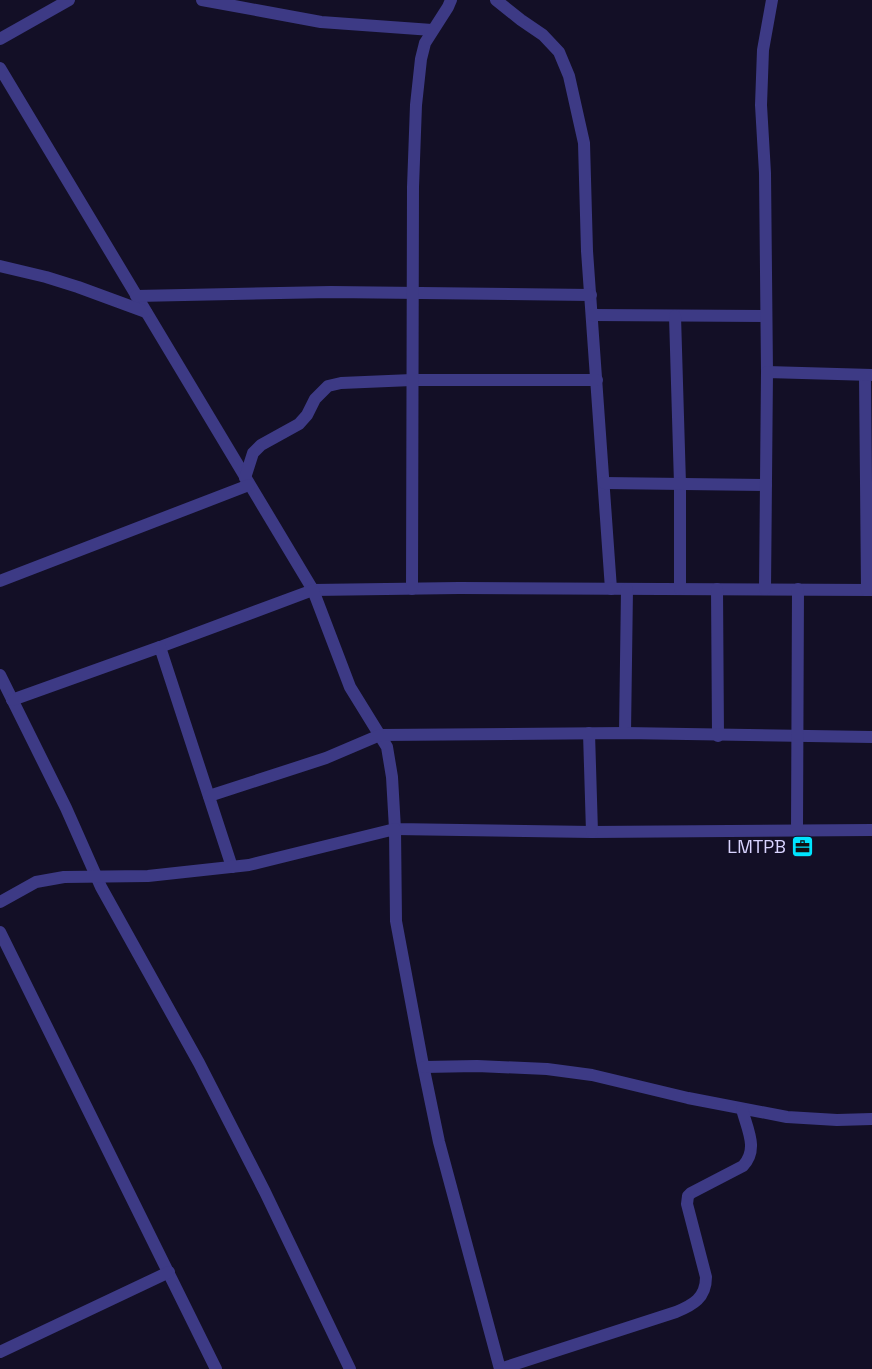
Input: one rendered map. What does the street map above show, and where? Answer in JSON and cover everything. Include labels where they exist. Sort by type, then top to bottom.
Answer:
[{"type":"street","points":[[0,39],[69,0]]},
{"type":"street","points":[[202,0],[322,22],[432,30]]},
{"type":"street","points":[[412,589],[413,187],[416,105],[421,59],[425,42],[448,7],[450,0]]},
{"type":"street","points":[[496,0],[543,35],[559,52],[569,76],[584,143],[587,251],[612,589]]},
{"type":"street","points":[[765,589],[767,372],[765,173],[761,105],[763,50],[772,0]]},
{"type":"street","points":[[0,68],[313,590],[350,687],[387,747],[392,777],[395,829],[396,921],[439,1142],[500,1369],[676,1312],[694,1304],[700,1299],[706,1284],[706,1277],[687,1200],[691,1193],[743,1166],[748,1161],[752,1148],[742,1109]]},
{"type":"street","points":[[0,266],[78,286],[146,312]]},
{"type":"street","points":[[136,296],[413,292],[591,295]]},
{"type":"street","points":[[592,315],[766,316]]},
{"type":"street","points":[[676,316],[680,484],[680,589]]},
{"type":"street","points":[[12,700],[313,590],[870,590],[869,375],[767,372]]},
{"type":"street","points":[[247,481],[253,453],[261,445],[299,424],[307,415],[315,399],[328,386],[341,383],[412,380],[597,380]]},
{"type":"street","points":[[0,581],[247,481]]},
{"type":"street","points":[[604,483],[766,485]]},
{"type":"street","points":[[626,733],[627,589]]},
{"type":"street","points":[[717,589],[718,736]]},
{"type":"street","points":[[797,830],[798,589]]},
{"type":"street","points":[[160,647],[232,867]]},
{"type":"street","points":[[0,675],[66,808],[97,878],[199,1063],[350,1369]]},
{"type":"street","points":[[589,733],[592,832]]},
{"type":"street","points":[[209,796],[326,758],[380,734],[626,733],[798,738],[872,738]]},
{"type":"street","points":[[0,902],[36,882],[64,878],[148,876],[249,865],[395,829],[592,832],[872,830]]},
{"type":"street","points":[[0,932],[216,1369]]},
{"type":"street","points":[[424,1067],[547,1068],[592,1075],[688,1098],[787,1117],[837,1120],[872,1119]]},
{"type":"street","points":[[0,1352],[169,1272]]},
{"type":"place","name":"LMTPB","points":[[802,847]]}]
